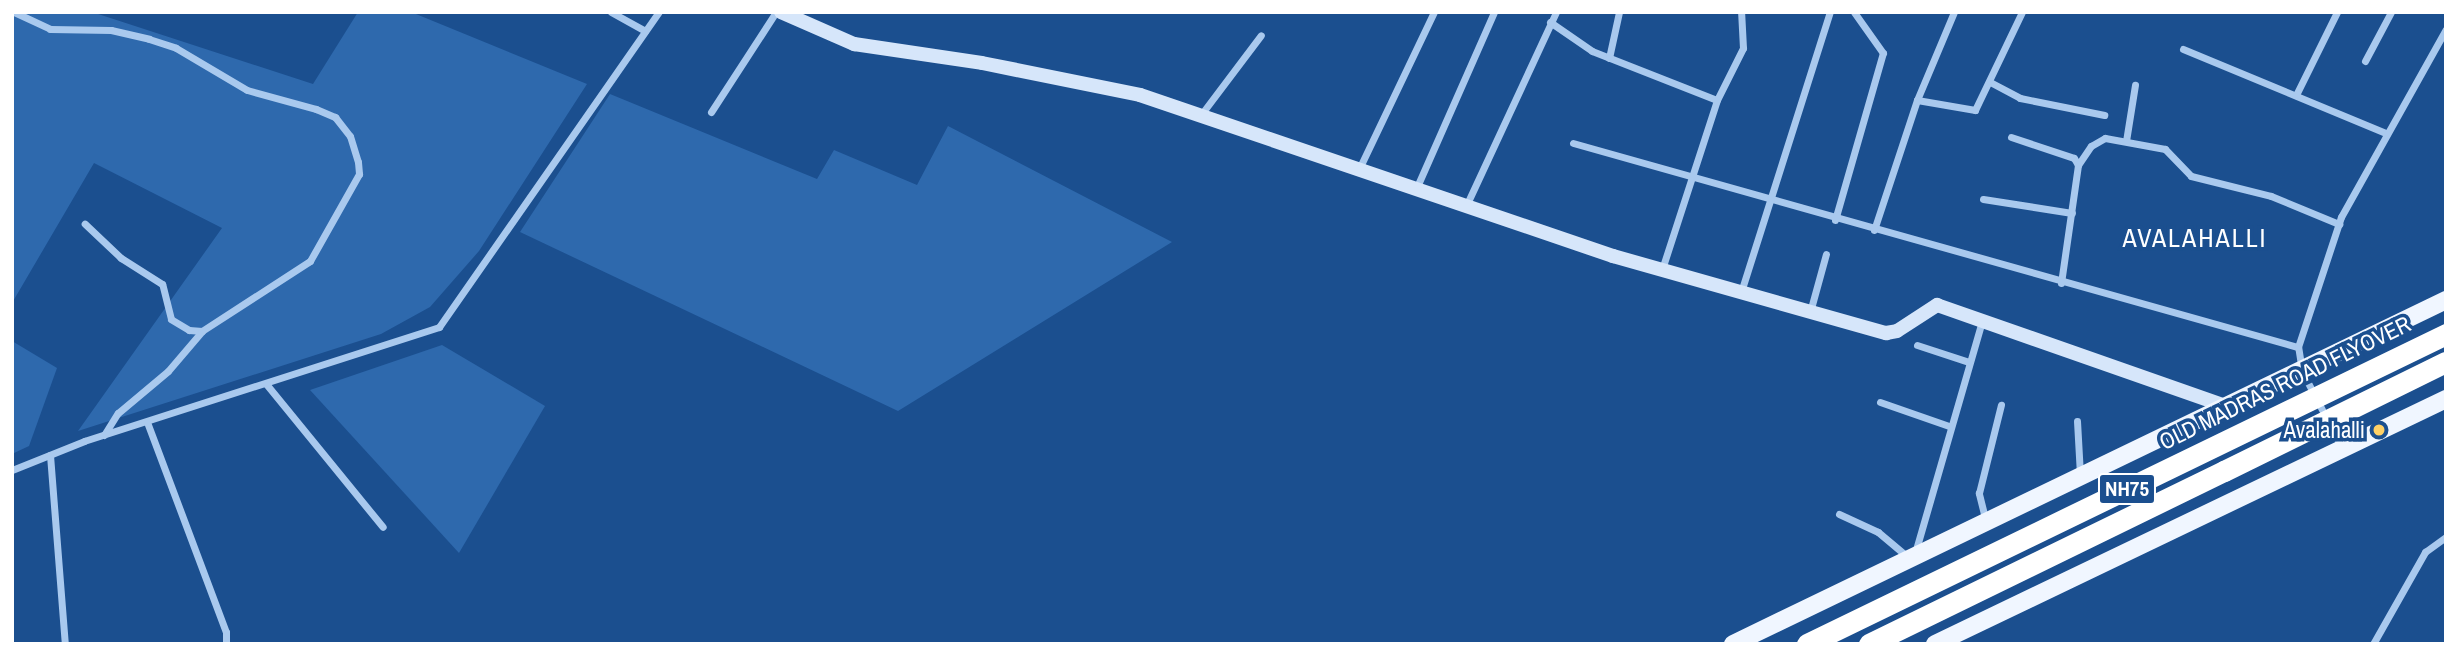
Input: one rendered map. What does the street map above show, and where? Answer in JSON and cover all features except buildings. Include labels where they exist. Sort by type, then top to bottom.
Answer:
[{"type":"highway","name":"OLD MADRAS ROAD FLYOVER","points":[[1807,644],[2446,334]]},
{"type":"highway","name":"NH75","points":[[1869,644],[2446,362]]},
{"type":"main road","points":[[1732,644],[2229,407],[2446,300]]},
{"type":"main road","points":[[1935,644],[2446,399]]},
{"type":"street","points":[[13,12],[50,29],[111,30],[176,48],[247,90],[335,117],[350,136],[359,174],[310,261],[202,331],[168,371],[118,412],[103,435]]},
{"type":"street","points":[[611,12],[645,31]]},
{"type":"street","points":[[12,470],[103,435],[267,385],[439,327],[659,12]]},
{"type":"street","points":[[711,112],[778,12],[854,44],[1101,85],[1662,270],[1892,333],[1932,305],[2229,407]]},
{"type":"street","points":[[1359,170],[1434,12]]},
{"type":"street","points":[[1416,189],[1494,12]]},
{"type":"street","points":[[1466,206],[1556,12]]},
{"type":"street","points":[[1609,58],[1619,12]]},
{"type":"street","points":[[1662,270],[1717,100],[1743,48],[1741,12]]},
{"type":"street","points":[[1741,292],[1830,12]]},
{"type":"street","points":[[1835,220],[1883,53],[1854,12]]},
{"type":"street","points":[[1874,230],[1917,100],[1954,12]]},
{"type":"street","points":[[1917,100],[1970,112],[1978,107],[2022,12]]},
{"type":"street","points":[[2296,95],[2337,12]]},
{"type":"street","points":[[2365,61],[2391,12]]},
{"type":"street","points":[[1550,22],[1571,40],[1609,58],[1712,95],[1717,100]]},
{"type":"street","points":[[2342,449],[2302,370],[2298,347],[2339,224],[2386,133],[2446,29]]},
{"type":"street","points":[[1200,116],[1261,35]]},
{"type":"street","points":[[2183,49],[2386,133]]},
{"type":"street","points":[[1990,82],[2037,103],[2104,115]]},
{"type":"street","points":[[2126,141],[2135,85]]},
{"type":"street","points":[[2011,137],[2074,158],[2078,165]]},
{"type":"street","points":[[2061,283],[2078,165],[2097,140],[2126,141],[2165,149],[2191,176],[2271,196],[2339,224]]},
{"type":"street","points":[[1573,143],[1835,220],[2298,347]]},
{"type":"street","points":[[1983,200],[2072,213]]},
{"type":"street","points":[[85,224],[121,258],[162,284],[171,319],[189,330],[202,331]]},
{"type":"street","points":[[1810,312],[1826,254]]},
{"type":"street","points":[[1839,514],[1878,532],[1912,558],[1982,321]]},
{"type":"street","points":[[1917,345],[1969,362]]},
{"type":"street","points":[[267,385],[383,527]]},
{"type":"street","points":[[1880,402],[1949,426]]},
{"type":"street","points":[[1986,523],[1979,493],[2001,405]]},
{"type":"street","points":[[2077,421],[2080,478]]},
{"type":"street","points":[[147,422],[226,632],[226,644]]},
{"type":"street","points":[[50,455],[65,644]]},
{"type":"street","points":[[2373,644],[2424,552],[2446,537]]},
{"type":"shaded area","points":[[12,12],[92,12],[313,84],[358,12],[411,12],[587,84],[479,251],[430,307],[381,334],[78,431],[222,228],[94,163],[12,303]]},
{"type":"shaded area","points":[[610,94],[817,179],[834,150],[917,185],[948,126],[1172,242],[898,411],[520,232]]},
{"type":"shaded area","points":[[12,341],[57,368],[29,446],[12,454]]},
{"type":"shaded area","points":[[442,345],[545,406],[459,553],[310,390]]},
{"type":"place","name":"Avalahalli","points":[[2379,430]]},
{"type":"district","name":"AVALAHALLI","points":[[2195,238]]}]
